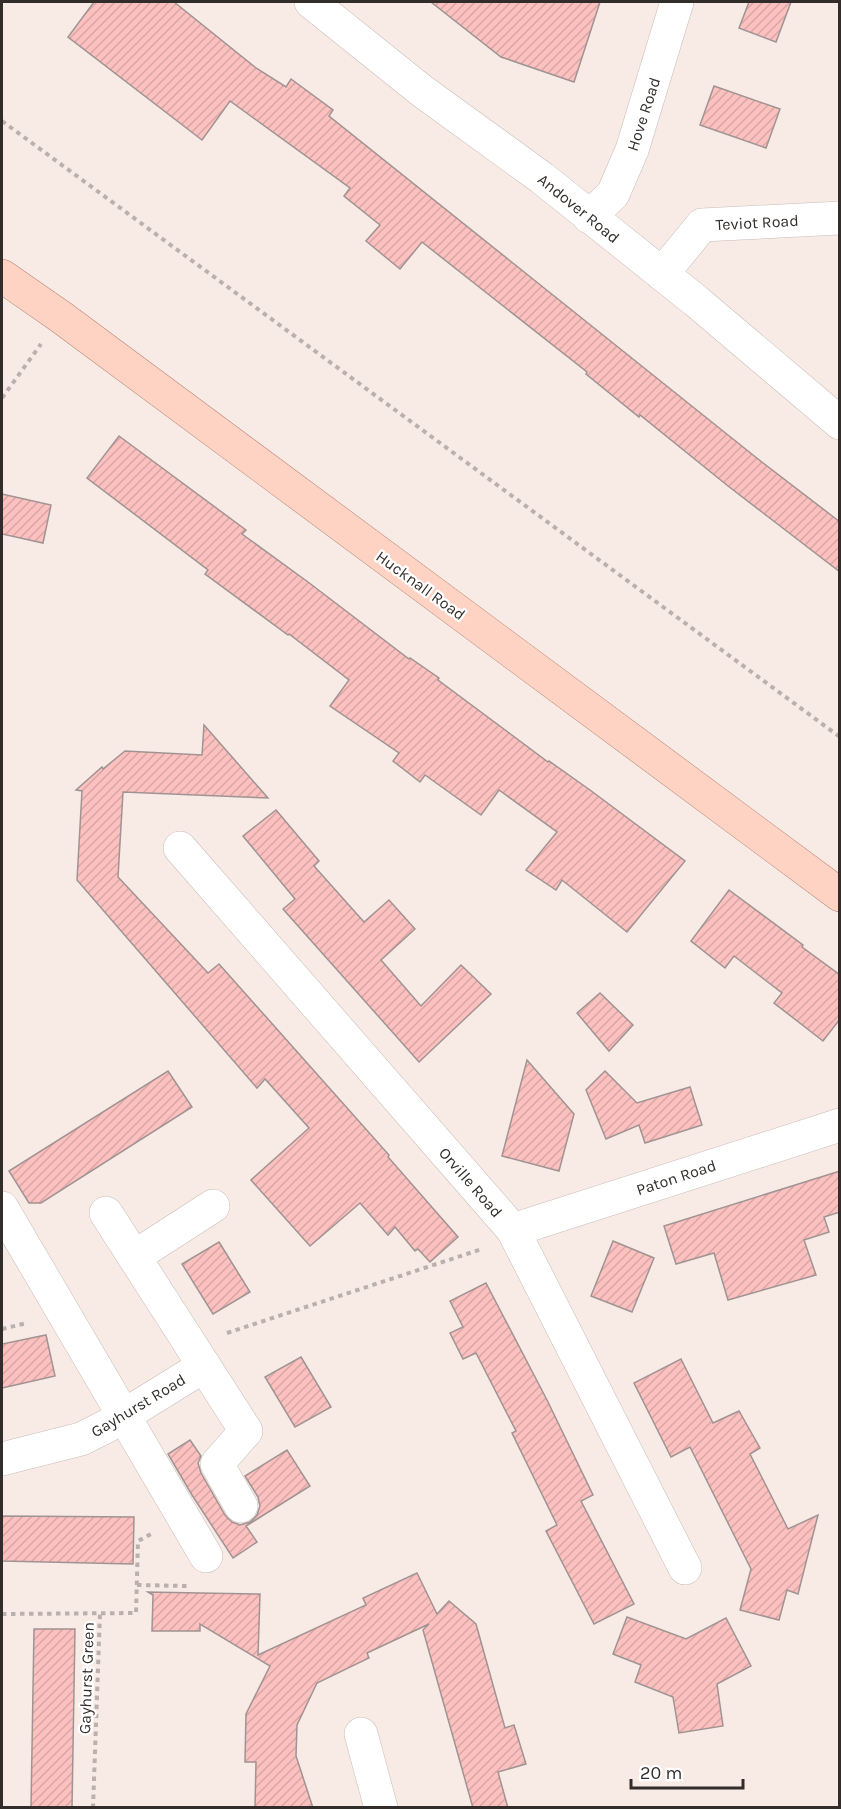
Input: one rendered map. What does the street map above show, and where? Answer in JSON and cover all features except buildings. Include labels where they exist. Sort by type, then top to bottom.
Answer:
[{"type":"main road","name":"Hucknall Road","points":[[2,276],[61,317],[840,895]]},
{"type":"street","name":"Andover Road","points":[[311,2],[422,91],[542,178],[662,274],[840,423]]},
{"type":"street","name":"Hove Road","points":[[589,217],[612,194],[632,150],[677,2]]},
{"type":"street","name":"Teviot Road","points":[[662,274],[702,225],[840,218]]},
{"type":"street","name":"Orville Road","points":[[180,848],[513,1230],[685,1568]]},
{"type":"street","name":"Paton Road","points":[[513,1230],[840,1125]]},
{"type":"street","points":[[134,1257],[213,1206]]},
{"type":"street","points":[[2,1208],[206,1556]]},
{"type":"street","name":"Gayhurst Road","points":[[106,1213],[246,1431],[217,1464],[242,1506]]},
{"type":"street","name":"Gayhurst Road","points":[[2,1459],[81,1439],[124,1416],[197,1355]]},
{"type":"street","points":[[361,1734],[381,1808]]},
{"type":"path","points":[[2,121],[840,737]]},
{"type":"path","points":[[2,398],[61,317]]},
{"type":"path","points":[[197,1355],[492,1246],[513,1230]]},
{"type":"path","points":[[2,1329],[34,1321]]},
{"type":"path","points":[[100,1613],[136,1613],[138,1541],[157,1531]]},
{"type":"path","points":[[136,1585],[189,1586]]},
{"type":"path","name":"Gayhurst Green","points":[[2,1614],[100,1613],[93,1808]]}]
